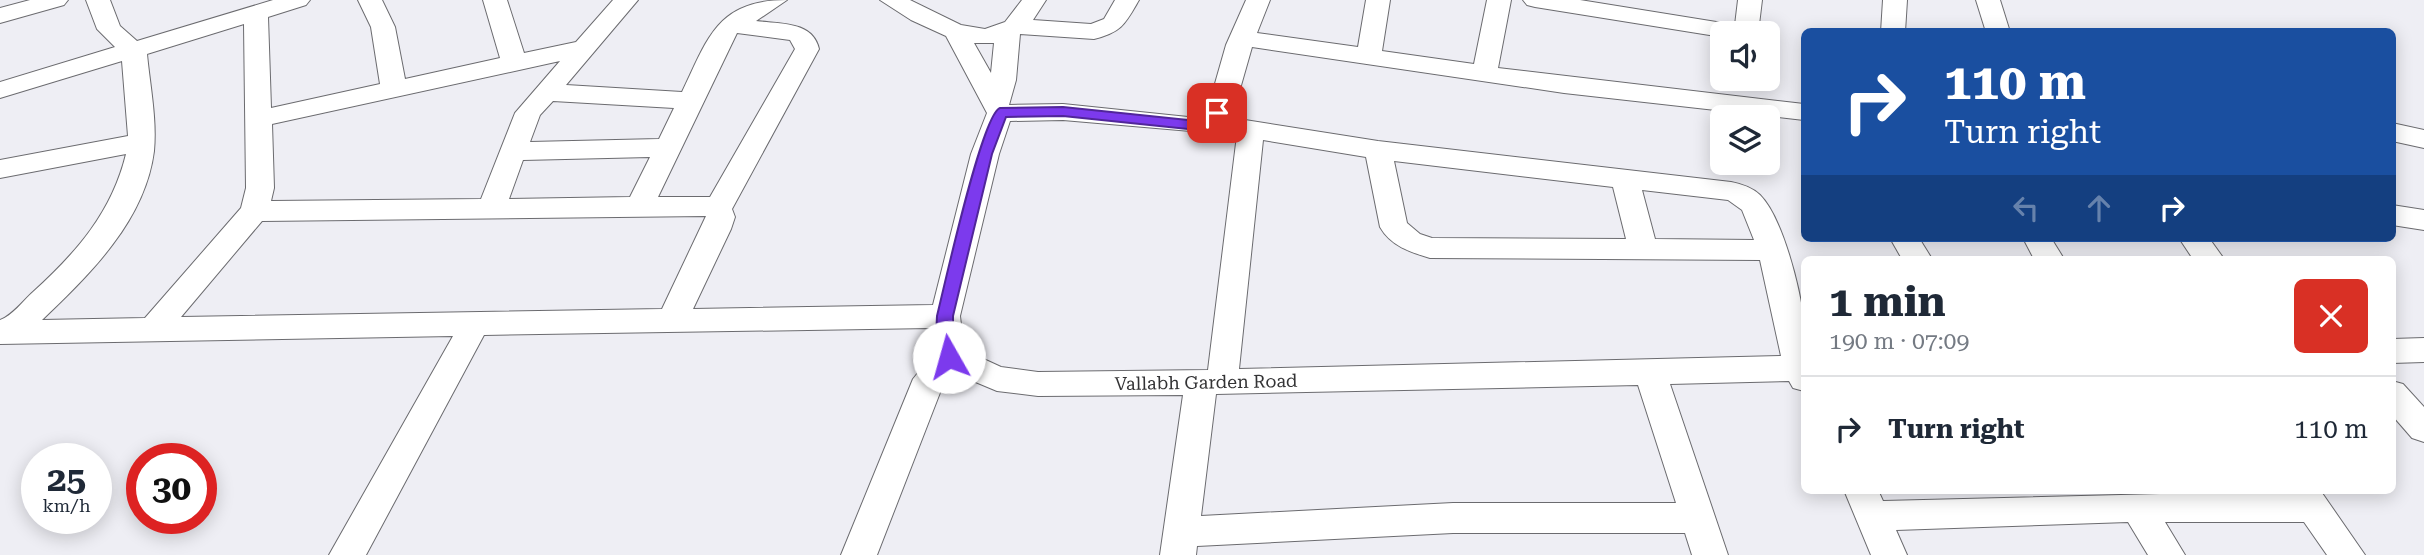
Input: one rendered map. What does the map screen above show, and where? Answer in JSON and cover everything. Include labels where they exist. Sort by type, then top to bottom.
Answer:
[{"type":"street","points":[[0,16],[56,0]]},
{"type":"street","points":[[5,332],[86,257],[107,231],[127,195],[140,155],[134,51],[109,29],[99,0]]},
{"type":"street","points":[[0,90],[298,0]]},
{"type":"street","points":[[370,0],[383,27],[394,90]]},
{"type":"street","points":[[495,0],[508,33],[514,63]]},
{"type":"street","points":[[491,208],[528,113],[625,0]]},
{"type":"street","points":[[640,206],[723,33],[775,0]]},
{"type":"street","points":[[891,0],[956,32],[989,36],[1011,29],[1094,32],[1113,24],[1127,0]]},
{"type":"street","points":[[859,555],[929,379],[949,357],[945,316],[998,108],[1011,29],[1034,0]]},
{"type":"street","points":[[1208,122],[1223,103],[1235,51],[1242,41],[1258,0]]},
{"type":"street","points":[[1369,56],[1378,0]]},
{"type":"street","points":[[1485,72],[1499,0]]},
{"type":"street","points":[[1535,0],[1597,5],[1710,27]]},
{"type":"street","points":[[1746,21],[1750,0]]},
{"type":"street","points":[[1893,28],[1895,0]]},
{"type":"street","points":[[1988,0],[1997,28]]},
{"type":"street","points":[[153,330],[239,232],[254,211],[260,188],[256,13]]},
{"type":"street","points":[[672,320],[717,229],[721,217],[718,209],[807,49],[805,40],[797,34],[732,25]]},
{"type":"street","points":[[956,32],[998,108]]},
{"type":"street","points":[[1242,41],[1256,39],[1710,106]]},
{"type":"street","points":[[258,119],[583,48]]},
{"type":"street","points":[[545,92],[691,102]]},
{"type":"street","points":[[998,108],[1188,125],[1208,122],[1378,150],[1731,191],[1746,197],[1755,208],[1771,250],[1801,368]]},
{"type":"street","points":[[1780,111],[1801,112]]},
{"type":"street","points":[[1251,129],[1212,383],[1179,543],[1453,518],[1698,518]]},
{"type":"street","points":[[2396,133],[2424,139]]},
{"type":"street","points":[[0,169],[141,142]]},
{"type":"street","points":[[512,151],[668,148]]},
{"type":"street","points":[[1378,150],[1394,227],[1410,241],[1430,248],[1771,250]]},
{"type":"street","points":[[1729,175],[1731,191]]},
{"type":"street","points":[[1625,179],[1643,250]]},
{"type":"street","points":[[254,211],[640,206],[707,206],[718,209]]},
{"type":"street","points":[[2396,216],[2424,219]]},
{"type":"street","points":[[2196,242],[2207,256]]},
{"type":"street","points":[[5,332],[945,316]]},
{"type":"street","points":[[347,555],[475,324]]},
{"type":"street","points":[[2396,351],[2424,350]]},
{"type":"street","name":"Vallabh Garden Road","points":[[949,357],[997,379],[1017,383],[1212,383],[1650,371],[1801,372]]},
{"type":"street","points":[[1650,371],[1710,555]]},
{"type":"street","points":[[2396,398],[2424,429]]},
{"type":"street","points":[[1889,555],[1867,503],[2137,507],[2307,499],[2347,555]]},
{"type":"street","points":[[2137,507],[2167,555]]},
{"type":"route","points":[[949,357],[945,316],[985,154],[1000,113],[1063,112],[1188,125],[1208,122],[1217,113]]}]
